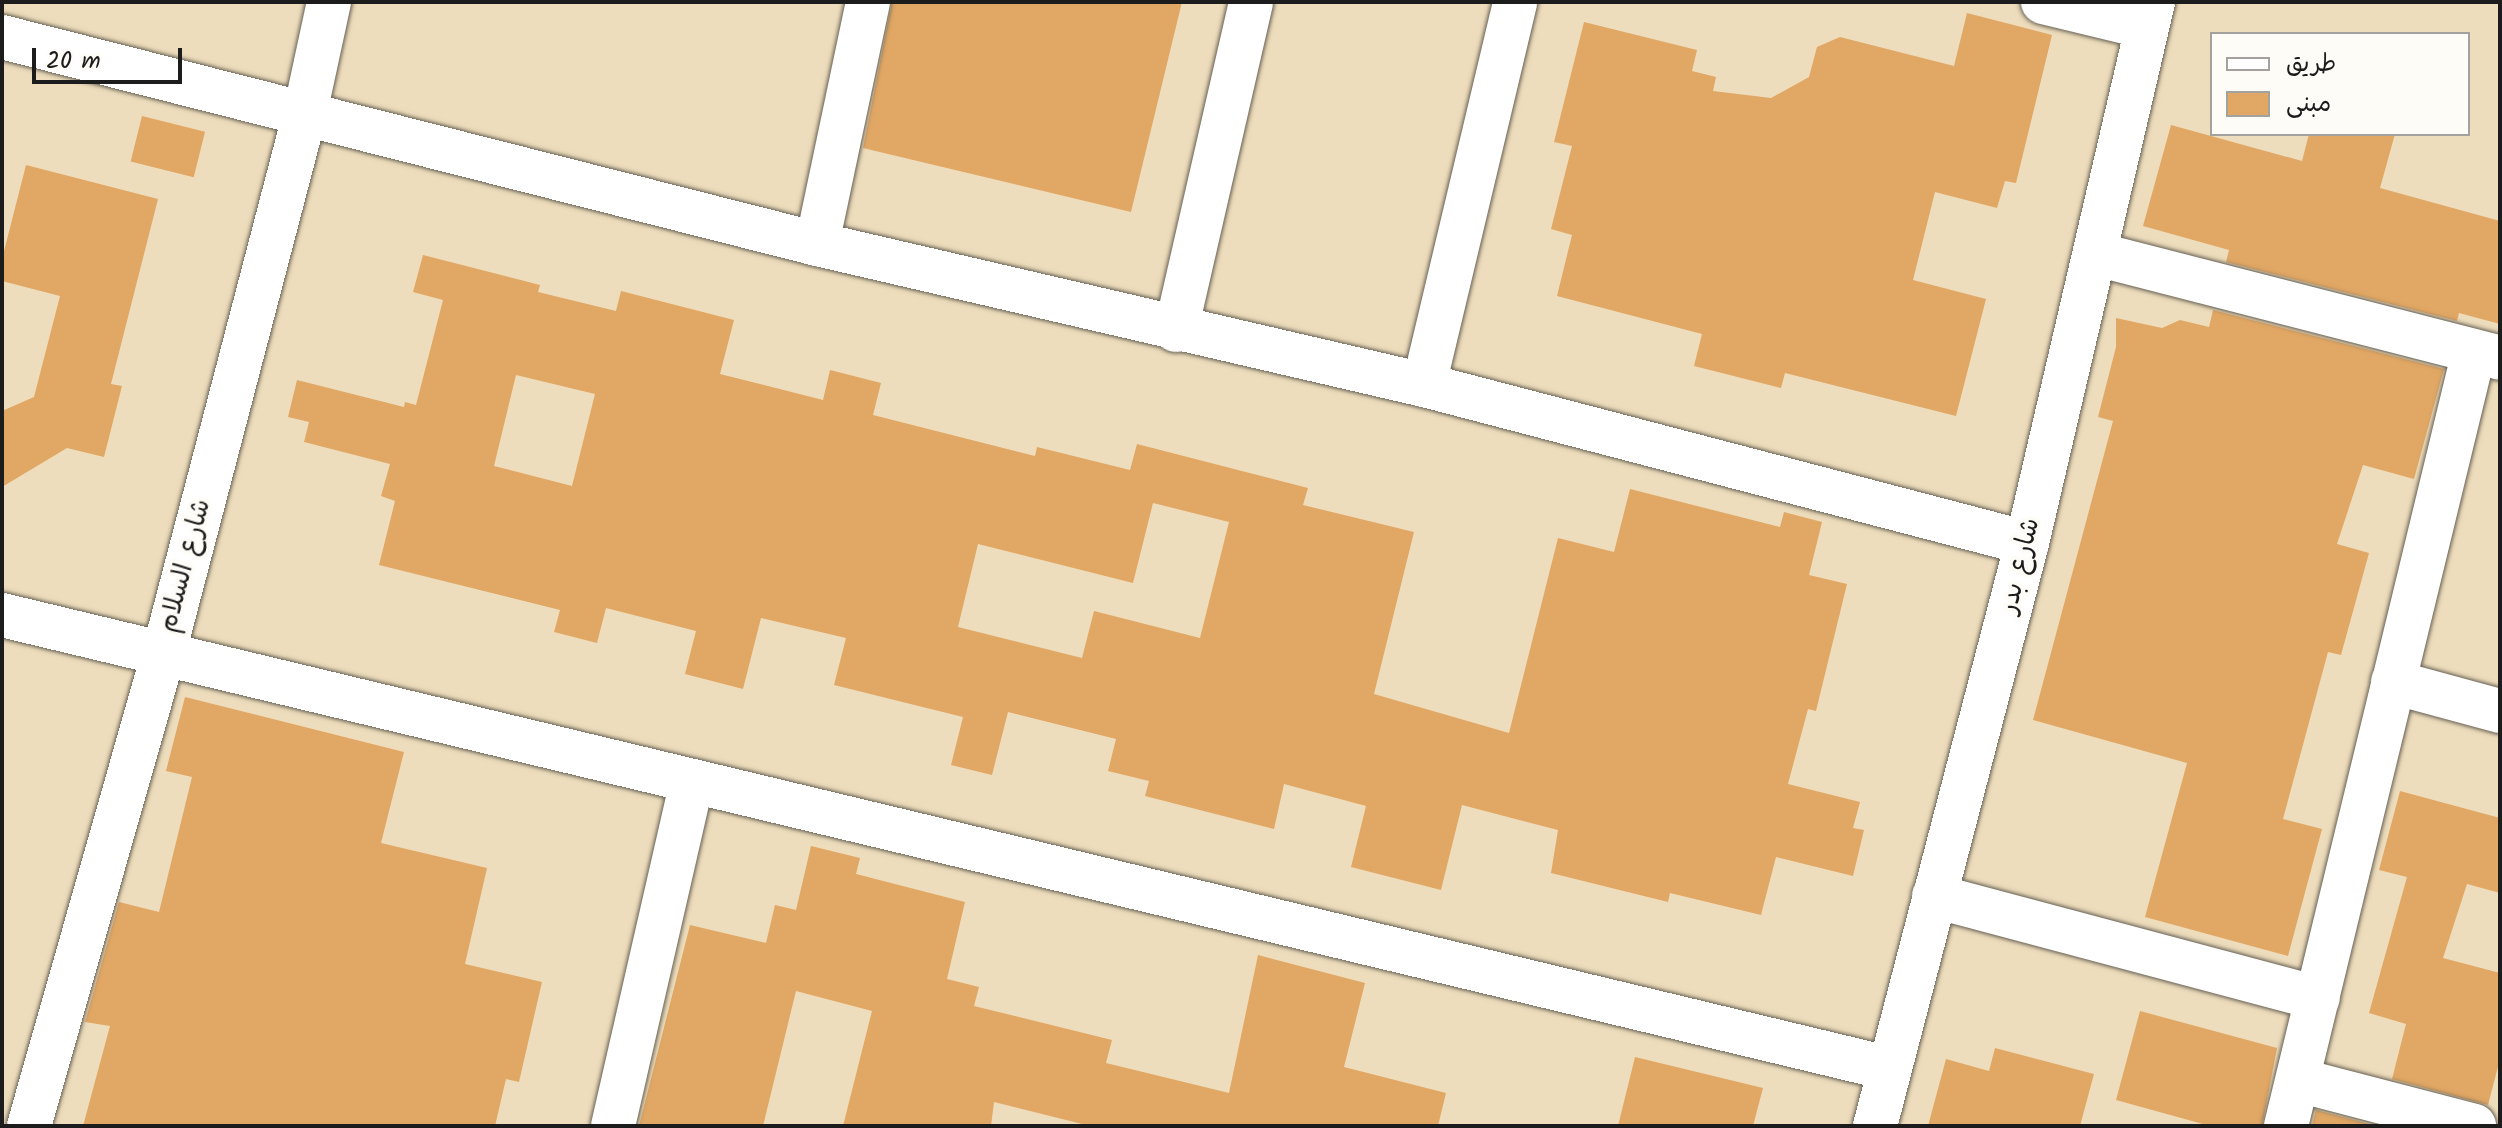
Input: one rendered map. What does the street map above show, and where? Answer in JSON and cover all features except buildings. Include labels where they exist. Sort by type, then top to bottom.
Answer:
[{"type":"street","name":"شارع السلام","points":[[29,1126],[163,656],[305,113],[329,2]]},
{"type":"street","points":[[817,244],[868,2]]},
{"type":"street","points":[[1176,330],[1251,2]]},
{"type":"street","points":[[1424,385],[1515,2]]},
{"type":"street","points":[[2043,2],[2150,15]]},
{"type":"street","name":"شارع بدر","points":[[1875,1126],[2027,543],[2150,15]]},
{"type":"street","points":[[2,37],[817,244],[1176,330],[1424,385],[2027,543]]},
{"type":"street","points":[[2096,254],[2487,354],[2393,682],[2286,1126]]},
{"type":"street","points":[[2,615],[691,785],[1888,1068]]},
{"type":"street","points":[[2393,682],[2500,711]]},
{"type":"street","points":[[613,1126],[691,785]]},
{"type":"street","points":[[1934,896],[2318,998]]},
{"type":"street","points":[[2298,1080],[2462,1124]]}]
